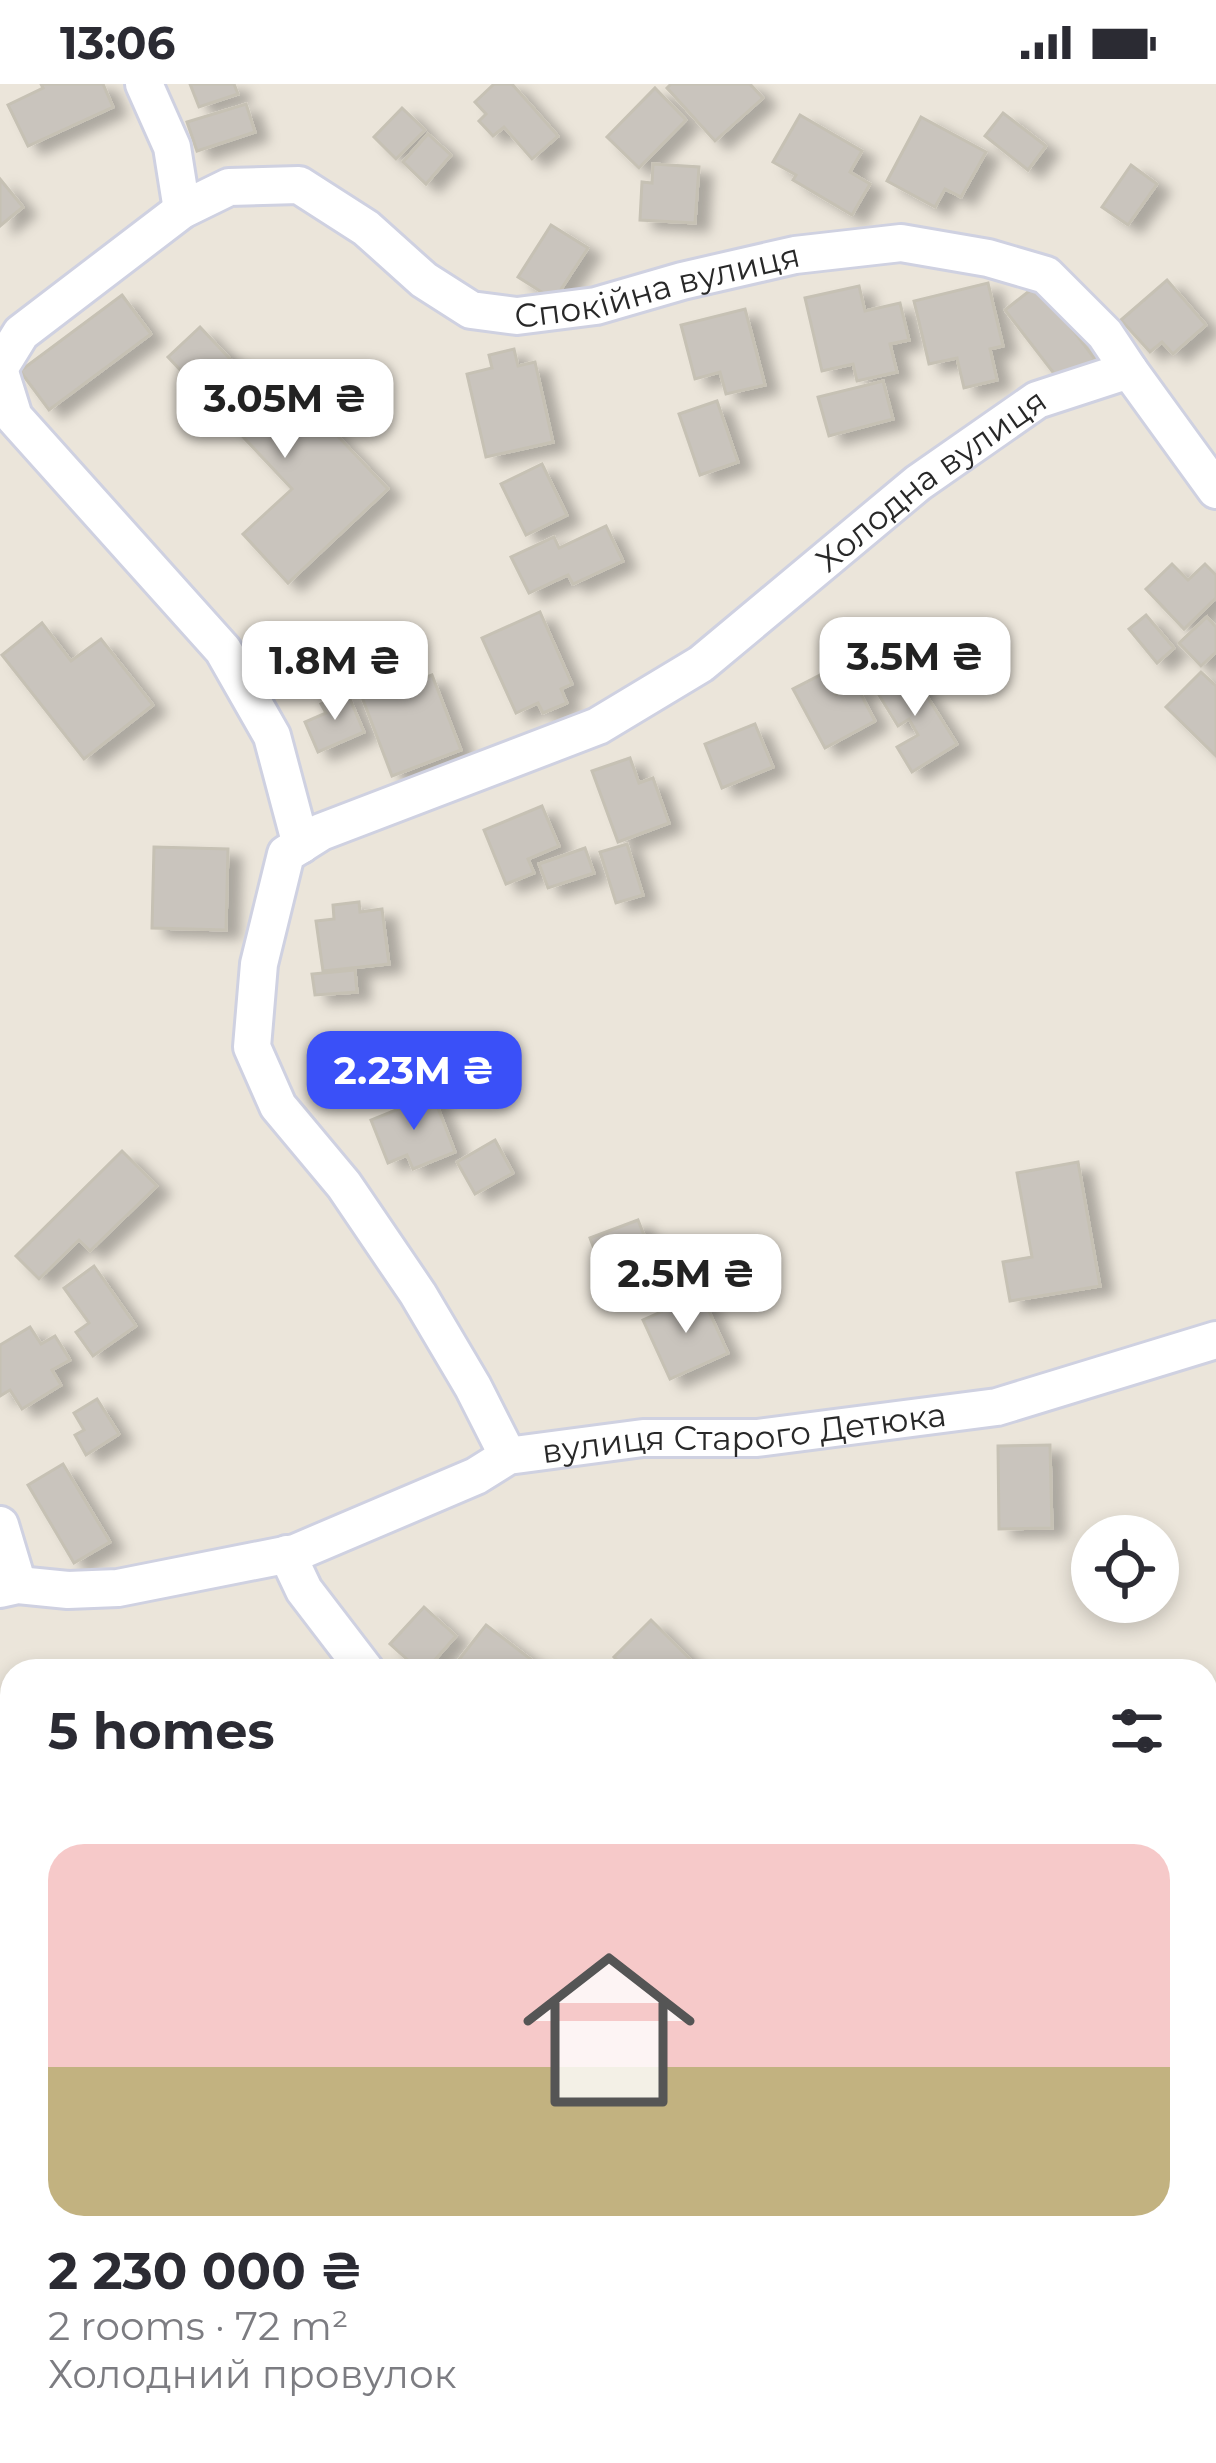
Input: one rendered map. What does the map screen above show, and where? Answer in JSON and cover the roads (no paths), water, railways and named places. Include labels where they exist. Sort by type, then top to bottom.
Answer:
[{"type":"street","points":[[144,84],[172,148],[182,210]]},
{"type":"street","name":"Спокійна вулиця","points":[[301,845],[272,736],[223,650],[14,417],[0,370],[20,333],[182,210],[229,187],[299,185],[366,228],[424,280],[471,310],[518,316],[596,306],[795,255],[901,243],[953,251],[1046,275],[1105,334],[1130,370]]},
{"type":"street","points":[[1130,370],[1216,490]]},
{"type":"street","name":"Холодна вулиця","points":[[301,845],[321,832],[598,726],[701,664],[918,482],[1036,400],[1130,370]]},
{"type":"street","points":[[301,845],[286,854],[259,964],[252,1047],[278,1106],[344,1185],[418,1294],[508,1456]]},
{"type":"street","name":"вулиця Старого Детюка","points":[[9,1587],[118,1588],[287,1554],[476,1476],[508,1456],[643,1438],[757,1438],[997,1407],[1216,1340]]},
{"type":"street","points":[[0,1525],[9,1587]]},
{"type":"street","points":[[287,1554],[304,1590],[357,1659]]}]
